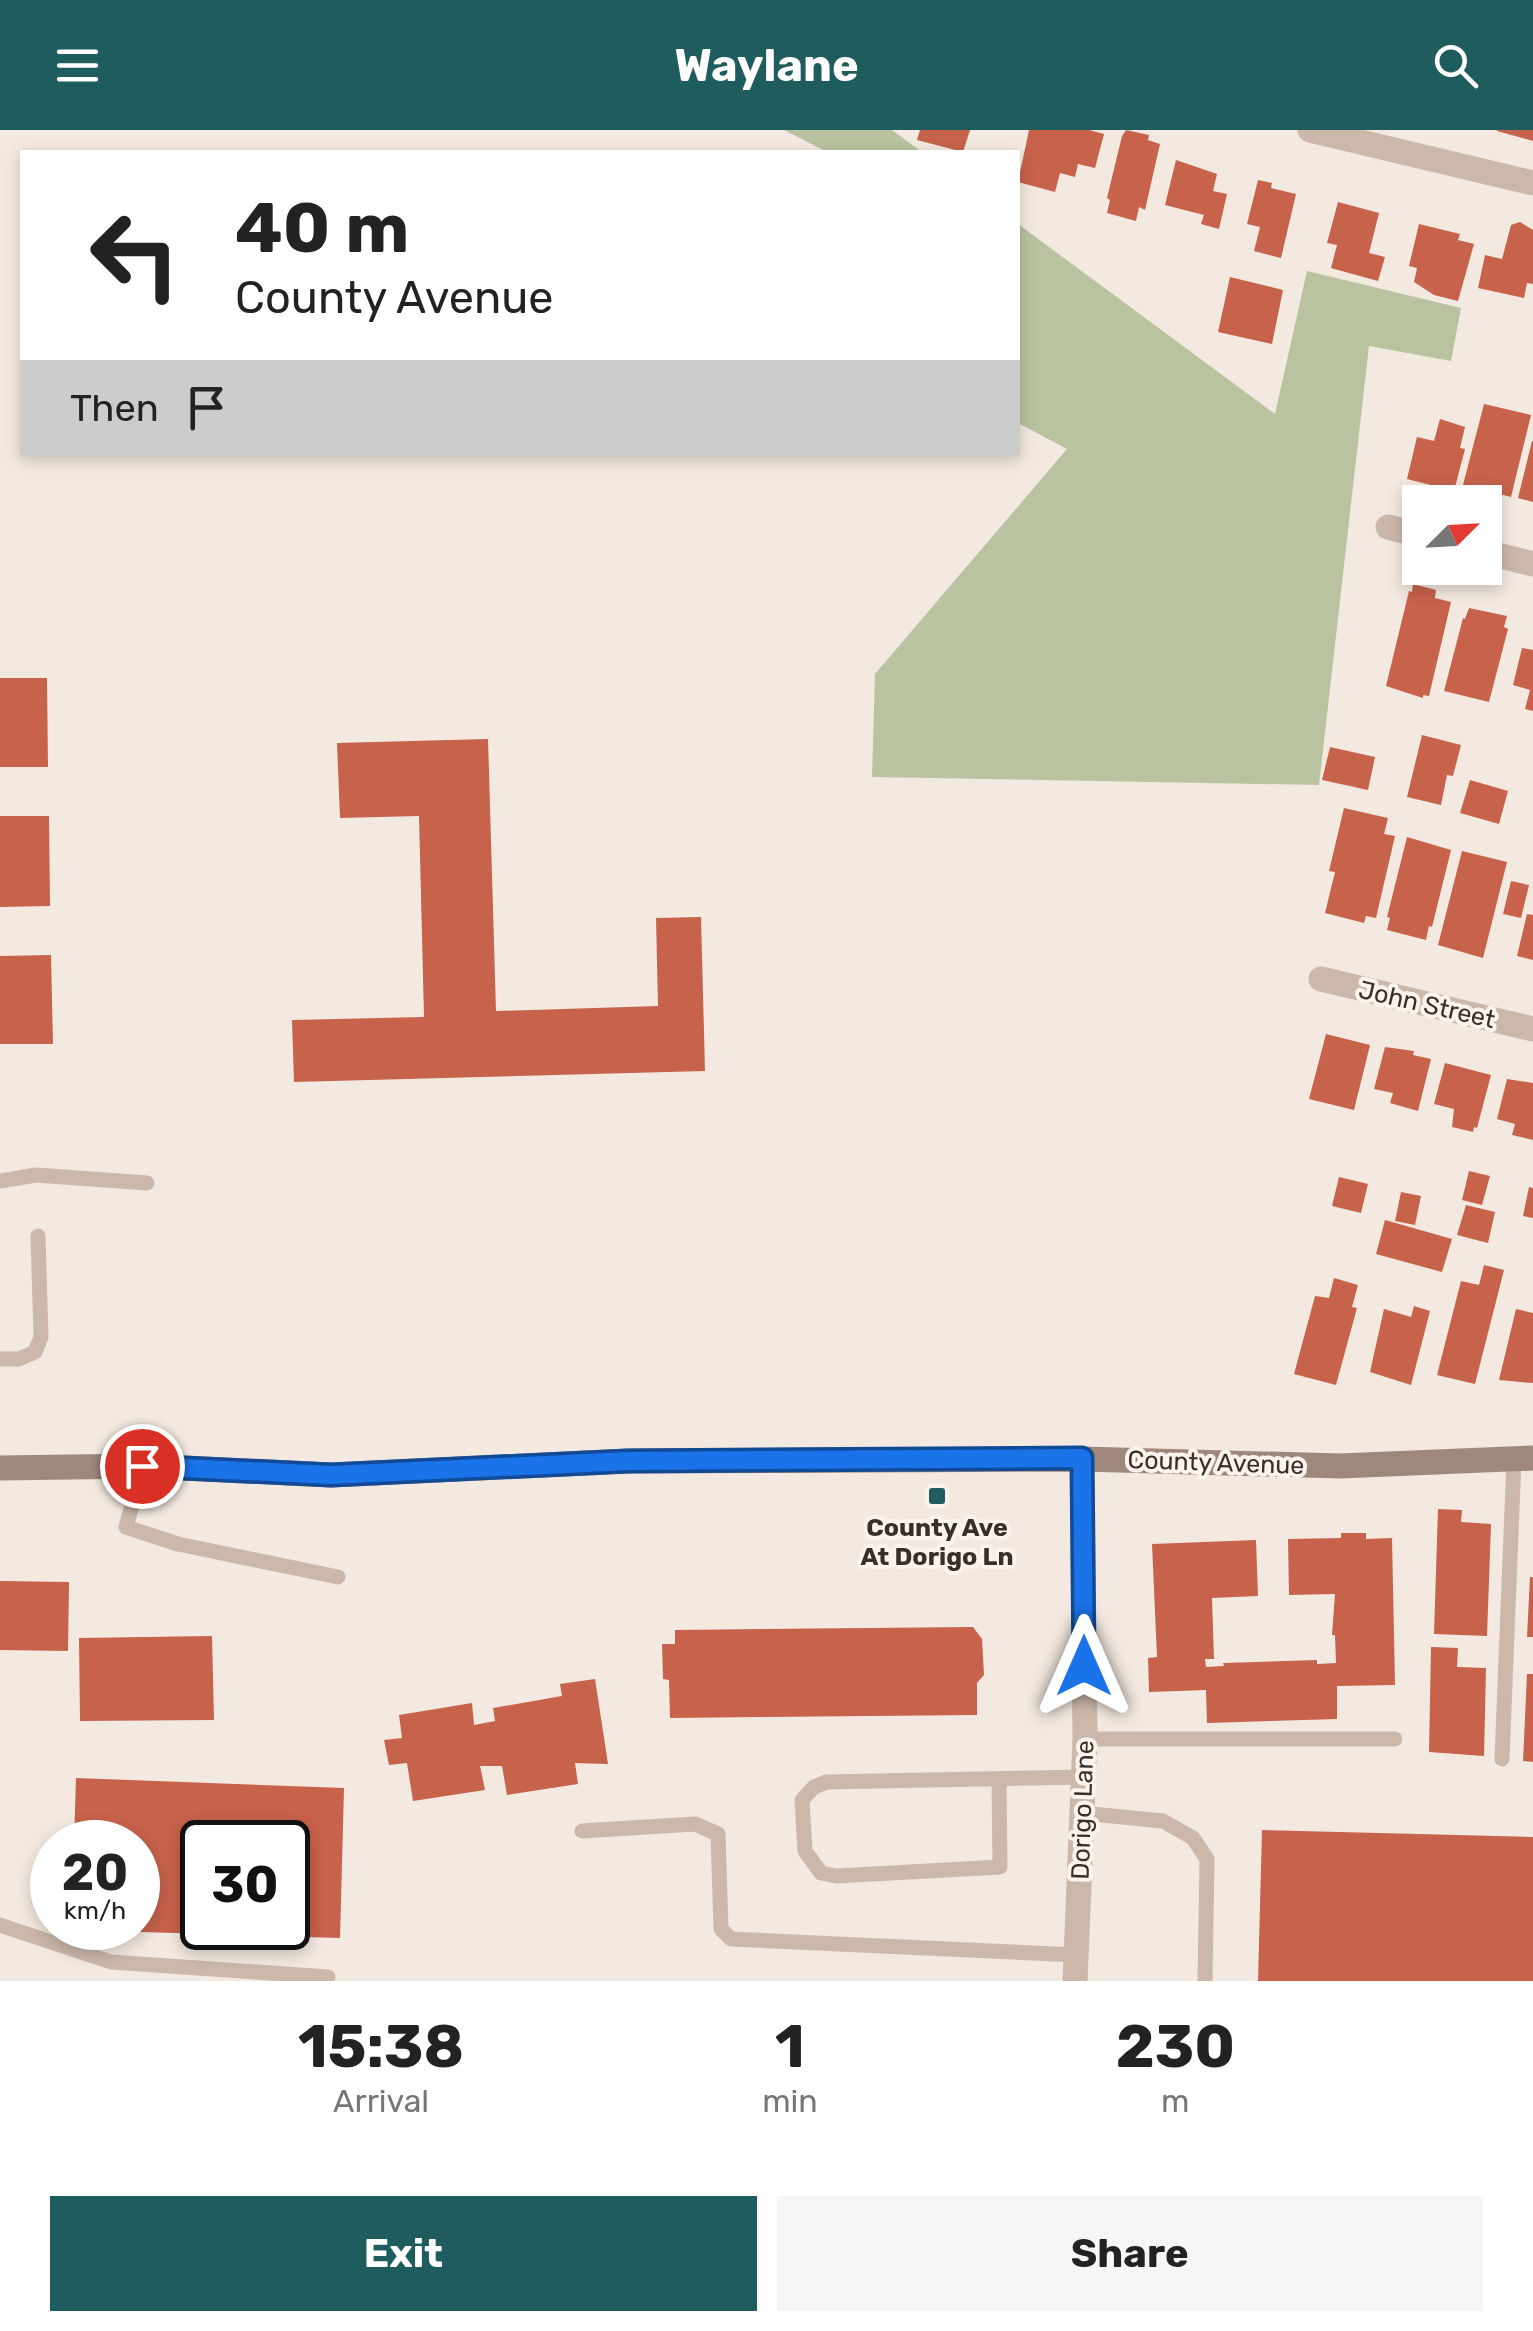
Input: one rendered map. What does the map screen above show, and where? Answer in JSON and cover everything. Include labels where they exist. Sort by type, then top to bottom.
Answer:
[{"type":"main road","name":"County Avenue","points":[[0,1468],[142,1466],[331,1475],[628,1461],[1082,1458],[1340,1466],[1524,1459]]},
{"type":"street","points":[[1310,130],[1533,183]]},
{"type":"street","points":[[1388,527],[1402,531]]},
{"type":"street","points":[[1502,556],[1533,564]]},
{"type":"street","name":"John Street","points":[[1321,979],[1533,1029]]},
{"type":"street","name":"Dorigo Lane","points":[[1076,1981],[1085,1739],[1082,1458]]},
{"type":"lane","points":[[0,1181],[36,1176],[148,1182]]},
{"type":"lane","points":[[0,1359],[19,1359],[34,1352],[41,1337],[38,1236]]},
{"type":"lane","points":[[1502,1758],[1524,1459]]},
{"type":"lane","points":[[142,1466],[126,1526],[178,1544],[338,1576]]},
{"type":"lane","points":[[1085,1739],[1396,1738]]},
{"type":"lane","points":[[999,1779],[1000,1868],[836,1876],[822,1873],[805,1850],[802,1800],[814,1787],[826,1782],[1084,1777]]},
{"type":"lane","points":[[1082,1813],[1162,1820],[1193,1838],[1208,1858],[1205,1981]]},
{"type":"lane","points":[[582,1831],[695,1824],[718,1834],[722,1930],[730,1939],[1077,1955]]},
{"type":"lane","points":[[0,1925],[110,1962],[328,1977]]},
{"type":"green space","points":[[784,130],[892,130],[919,150],[823,150]]},
{"type":"green space","points":[[1020,225],[1275,414],[1307,271],[1461,308],[1451,361],[1369,346],[1319,785],[872,777],[875,674],[1067,449],[1020,424]]},
{"type":"building","points":[[920,130],[970,130],[964,150],[917,140]]},
{"type":"building","points":[[1029,130],[1089,130],[1104,134],[1095,168],[1078,164],[1075,177],[1060,173],[1055,192],[1020,183]]},
{"type":"building","points":[[1126,130],[1149,135],[1148,140],[1160,144],[1145,210],[1139,207],[1136,221],[1107,213],[1107,198]]},
{"type":"building","points":[[1533,130],[1533,141],[1497,131]]},
{"type":"building","points":[[1176,160],[1217,174],[1213,191],[1227,194],[1219,229],[1201,224],[1204,215],[1165,205]]},
{"type":"building","points":[[1258,180],[1272,183],[1271,188],[1296,194],[1281,258],[1254,251],[1260,227],[1247,224]]},
{"type":"building","points":[[1338,202],[1379,213],[1369,253],[1385,257],[1378,281],[1331,268],[1337,245],[1327,243]]},
{"type":"building","points":[[1520,222],[1533,230],[1533,284],[1527,283],[1524,298],[1478,288],[1485,255],[1502,259],[1511,225]]},
{"type":"building","points":[[1419,224],[1460,234],[1458,240],[1474,244],[1458,301],[1434,295],[1414,282],[1417,268],[1409,266]]},
{"type":"building","points":[[1230,277],[1283,290],[1272,344],[1218,332]]},
{"type":"building","points":[[1484,404],[1531,415],[1511,497],[1502,495],[1502,485],[1463,485]]},
{"type":"building","points":[[1440,419],[1465,427],[1460,448],[1465,449],[1456,485],[1430,485],[1407,479],[1417,437],[1434,441]]},
{"type":"building","points":[[1533,441],[1533,502],[1518,498]]},
{"type":"building","points":[[1413,585],[1417,585],[1436,590],[1435,598],[1451,602],[1429,696],[1423,698],[1386,686],[1409,591],[1412,592]]},
{"type":"building","points":[[1469,608],[1507,616],[1504,627],[1508,629],[1489,702],[1444,691]]},
{"type":"building","points":[[1522,648],[1533,650],[1533,711],[1525,709],[1530,690],[1513,685]]},
{"type":"building","points":[[0,678],[47,678],[48,767],[0,767]]},
{"type":"building","points":[[1422,735],[1461,745],[1453,776],[1447,775],[1441,805],[1407,797]]},
{"type":"building","points":[[488,739],[496,1011],[658,1006],[656,918],[701,917],[705,1071],[294,1082],[292,1020],[424,1017],[419,816],[340,818],[337,743]]},
{"type":"building","points":[[1330,747],[1375,757],[1368,790],[1322,780]]},
{"type":"building","points":[[1470,780],[1508,791],[1499,824],[1460,813]]},
{"type":"building","points":[[1344,808],[1388,818],[1384,834],[1395,836],[1376,918],[1366,916],[1364,923],[1325,913],[1335,872],[1329,871]]},
{"type":"building","points":[[0,816],[49,816],[50,906],[0,907]]},
{"type":"building","points":[[1407,837],[1451,850],[1426,940],[1387,930]]},
{"type":"building","points":[[1462,851],[1507,862],[1483,958],[1438,945]]},
{"type":"building","points":[[1511,881],[1529,885],[1521,918],[1503,914]]},
{"type":"building","points":[[1527,914],[1533,915],[1533,960],[1517,956]]},
{"type":"building","points":[[51,955],[53,1044],[0,1044],[0,956]]},
{"type":"building","points":[[1326,1034],[1370,1045],[1354,1110],[1309,1099]]},
{"type":"building","points":[[1385,1047],[1414,1051],[1413,1055],[1431,1059],[1418,1111],[1390,1103],[1393,1093],[1374,1089]]},
{"type":"building","points":[[1445,1063],[1491,1075],[1473,1132],[1452,1127],[1454,1109],[1434,1104]]},
{"type":"building","points":[[1507,1079],[1533,1083],[1533,1140],[1512,1135],[1515,1124],[1497,1119]]},
{"type":"building","points":[[1469,1171],[1490,1176],[1482,1205],[1462,1200]]},
{"type":"building","points":[[1339,1177],[1368,1184],[1361,1213],[1332,1206]]},
{"type":"building","points":[[1529,1187],[1533,1188],[1533,1218],[1523,1216]]},
{"type":"building","points":[[1401,1192],[1421,1196],[1415,1225],[1395,1221]]},
{"type":"building","points":[[1466,1205],[1495,1212],[1488,1243],[1457,1235]]},
{"type":"building","points":[[1385,1220],[1452,1239],[1442,1272],[1376,1254]]},
{"type":"building","points":[[1484,1265],[1504,1270],[1475,1384],[1437,1375],[1461,1281],[1479,1285]]},
{"type":"building","points":[[1334,1278],[1358,1285],[1352,1307],[1357,1308],[1336,1385],[1294,1374],[1315,1296],[1329,1298]]},
{"type":"building","points":[[1414,1306],[1430,1311],[1411,1385],[1370,1372],[1384,1309],[1411,1317]]},
{"type":"building","points":[[1516,1309],[1533,1313],[1533,1383],[1499,1380]]},
{"type":"building","points":[[932,1492],[946,1492],[946,1499],[932,1499]]},
{"type":"building","points":[[1438,1509],[1462,1510],[1461,1522],[1491,1524],[1487,1636],[1434,1634]]},
{"type":"building","points":[[1341,1533],[1366,1533],[1366,1539],[1392,1538],[1395,1685],[1337,1686],[1337,1719],[1207,1723],[1206,1690],[1149,1692],[1148,1658],[1157,1657],[1152,1544],[1256,1540],[1258,1596],[1212,1598],[1214,1659],[1205,1659],[1206,1667],[1317,1660],[1317,1664],[1336,1663],[1332,1635],[1335,1594],[1289,1595],[1288,1539],[1341,1538]]},
{"type":"building","points":[[1530,1577],[1533,1637],[1527,1637]]},
{"type":"building","points":[[0,1581],[69,1582],[68,1651],[0,1650]]},
{"type":"building","points":[[973,1627],[982,1639],[984,1675],[977,1683],[977,1715],[670,1718],[669,1680],[663,1679],[662,1644],[675,1644],[675,1630]]},
{"type":"building","points":[[212,1636],[214,1720],[80,1721],[79,1638]]},
{"type":"building","points":[[1431,1647],[1458,1648],[1457,1667],[1486,1668],[1484,1756],[1429,1752]]},
{"type":"building","points":[[1527,1674],[1533,1674],[1533,1762],[1523,1761]]},
{"type":"building","points":[[595,1679],[608,1764],[575,1763],[578,1784],[507,1795],[502,1766],[480,1766],[485,1790],[413,1801],[407,1763],[389,1765],[384,1740],[402,1738],[399,1715],[472,1703],[474,1725],[495,1721],[493,1708],[562,1696],[560,1684]]},
{"type":"building","points":[[76,1778],[344,1788],[340,1938],[310,1937],[310,1820],[180,1820],[180,1933],[160,1933],[160,1820],[75,1820]]},
{"type":"building","points":[[1262,1830],[1533,1837],[1533,1981],[1258,1981]]},
{"type":"place","name":"County Ave At Dorigo Ln","points":[[937,1496]]},
{"type":"route","points":[[142,1466],[331,1475],[628,1461],[1082,1458],[1084,1666]]}]
